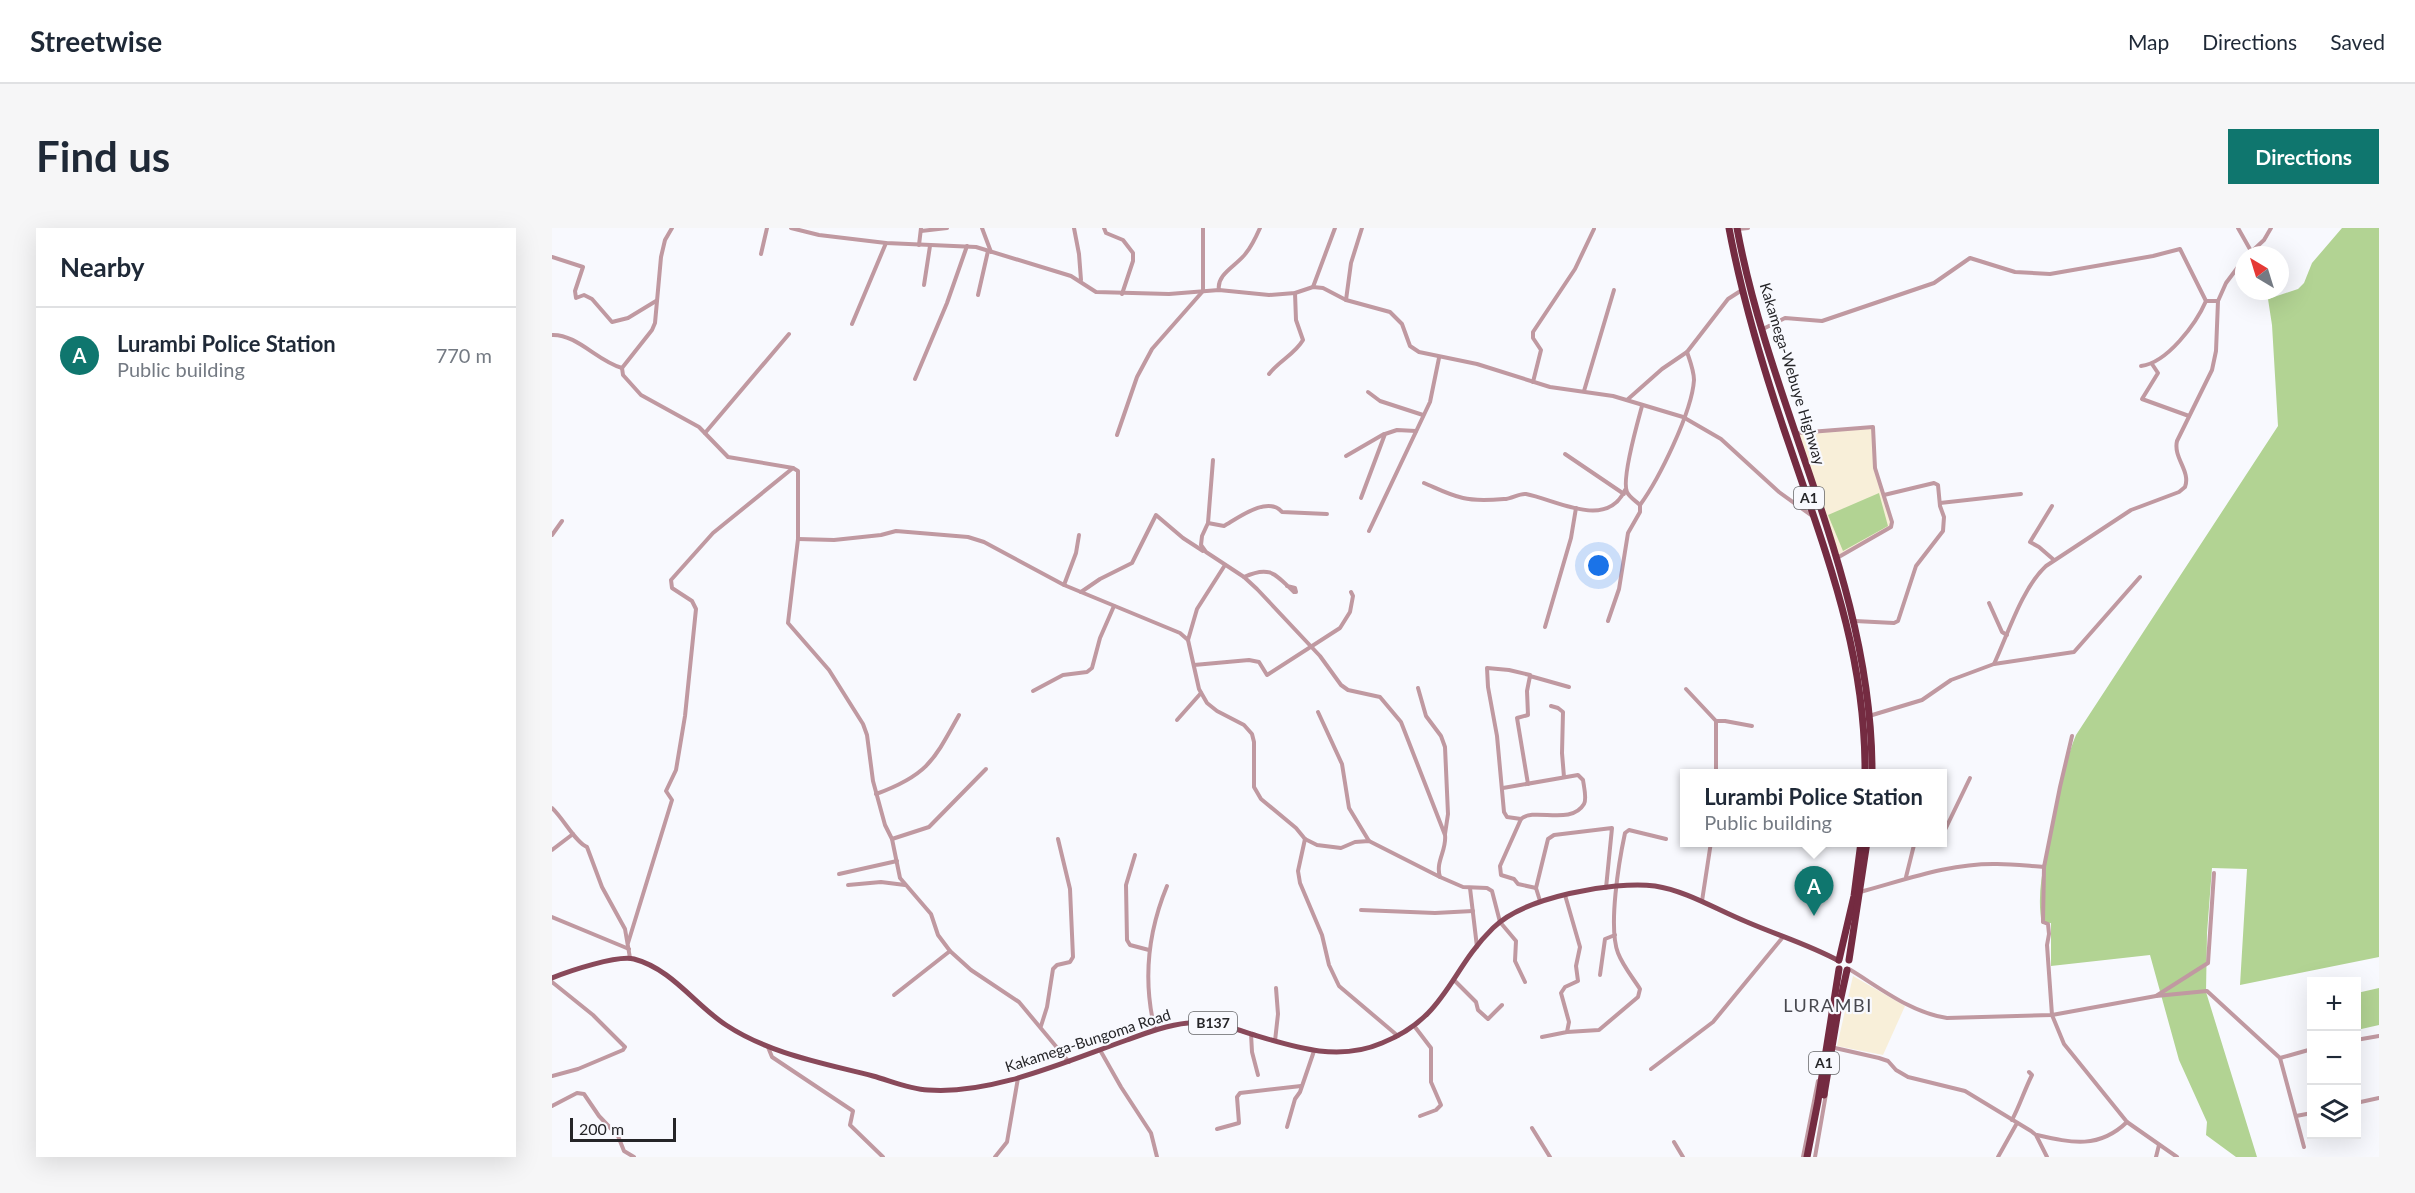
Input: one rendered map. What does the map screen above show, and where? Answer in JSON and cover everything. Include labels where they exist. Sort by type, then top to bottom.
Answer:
[{"type":"highway","name":"Kakamega-Webuye Highway","points":[[1729,228],[1748,318],[1816,518],[1854,652],[1863,725],[1865,769]]},
{"type":"highway","name":"Kakamega-Webuye Highway","points":[[1737,229],[1761,331],[1822,512],[1855,621],[1865,671],[1872,769]]},
{"type":"highway","name":"A1","points":[[1811,1157],[1839,963],[1852,907],[1860,847]]},
{"type":"highway","name":"A1","points":[[1811,1157],[1838,1011],[1848,970],[1866,847]]},
{"type":"highway","points":[[1848,970],[1839,963],[1843,958],[1849,960]]},
{"type":"main road","name":"Kakamega-Bungoma Road","points":[[630,958],[660,971],[716,1018],[751,1040],[768,1047],[929,1090],[960,1088],[1018,1078],[1155,1030],[1179,1024],[1201,1022],[1222,1025],[1314,1051],[1364,1050],[1415,1027],[1437,1005],[1477,948],[1500,922],[1515,911],[1540,901],[1606,888],[1653,886],[1702,901],[1839,963]]},
{"type":"main road","points":[[552,980],[588,966],[630,958]]},
{"type":"street","points":[[672,228],[665,240],[661,257],[655,323],[622,368],[623,375],[641,396],[699,427],[728,458],[793,468],[798,471],[798,538],[788,625],[822,660],[858,715],[867,735],[870,769],[885,825],[892,839],[900,878],[931,914],[938,935],[950,951],[971,970],[1019,1002],[1069,1062]]},
{"type":"street","points":[[761,254],[766,228]]},
{"type":"street","points":[[791,228],[819,235],[886,243],[967,246],[1071,276],[1081,281],[1091,291],[1122,294],[1169,294],[1220,290],[1269,295],[1294,293],[1313,287],[1323,288],[1346,300],[1390,312],[1402,324],[1413,349],[1439,358],[1478,364],[1550,387],[1627,400],[1683,417],[1721,439],[1779,492],[1810,516],[1816,518]]},
{"type":"street","points":[[919,245],[921,230],[946,228]]},
{"type":"street","points":[[978,294],[990,251],[982,228]]},
{"type":"street","points":[[1074,228],[1081,281]]},
{"type":"street","points":[[1104,228],[1106,232],[1123,240],[1133,253],[1133,261],[1122,294]]},
{"type":"street","points":[[1117,435],[1137,377],[1152,350],[1203,291],[1203,228]]},
{"type":"street","points":[[1220,290],[1221,278],[1247,253],[1260,228]]},
{"type":"street","points":[[1313,287],[1335,228]]},
{"type":"street","points":[[1346,300],[1351,263],[1362,228]]},
{"type":"street","points":[[1737,229],[1749,228]]},
{"type":"street","points":[[2238,228],[2247,246]]},
{"type":"street","points":[[2258,246],[2271,228]]},
{"type":"street","points":[[1533,382],[1541,350],[1533,338],[1533,332],[1575,269],[1593,229]]},
{"type":"street","points":[[852,324],[886,243]]},
{"type":"street","points":[[924,285],[930,246]]},
{"type":"street","points":[[915,379],[947,303],[967,246]]},
{"type":"street","points":[[1761,331],[1785,318],[1822,321],[1934,283],[1970,258],[2015,272],[2050,274],[2180,249],[2206,301],[2200,315],[2181,340],[2152,364],[2141,366]]},
{"type":"street","points":[[552,257],[583,267],[575,291],[576,298],[584,296],[592,299],[612,322],[628,318],[656,301]]},
{"type":"street","points":[[1994,664],[2036,578],[2054,560],[2131,510],[2180,492],[2185,488],[2186,476],[2176,446],[2212,370],[2216,351],[2218,301],[2226,283],[2235,271]]},
{"type":"street","points":[[1584,391],[1614,290]]},
{"type":"street","points":[[1627,400],[1662,369],[1687,352],[1728,299],[1743,290]]},
{"type":"street","points":[[1269,374],[1275,366],[1290,356],[1303,340],[1296,320],[1294,293]]},
{"type":"street","points":[[2206,301],[2218,301]]},
{"type":"street","points":[[705,433],[789,334]]},
{"type":"street","points":[[552,335],[567,336],[594,356],[622,368]]},
{"type":"street","points":[[1608,621],[1619,589],[1628,532],[1640,512],[1640,505],[1673,447],[1683,417],[1694,378],[1687,352]]},
{"type":"street","points":[[1369,531],[1430,402],[1439,358]]},
{"type":"street","points":[[2152,364],[2158,373],[2142,399],[2189,416]]},
{"type":"street","points":[[1368,392],[1380,401],[1424,415]]},
{"type":"street","points":[[1424,483],[1466,498],[1506,499],[1524,494],[1576,508],[1610,508],[1619,502],[1625,492],[1634,435],[1642,406]]},
{"type":"street","points":[[1794,433],[1873,427],[1875,468],[1892,522],[1889,530],[1836,558]]},
{"type":"street","points":[[1346,456],[1385,434],[1397,430],[1416,431]]},
{"type":"street","points":[[1361,498],[1385,434]]},
{"type":"street","points":[[1565,454],[1625,492],[1640,505]]},
{"type":"street","points":[[1206,552],[1201,545],[1208,523],[1213,460]]},
{"type":"street","points":[[628,943],[672,800],[666,791],[676,770],[688,699],[696,609],[692,601],[672,588],[671,580],[713,533],[793,468]]},
{"type":"street","points":[[1855,621],[1894,624],[1898,621],[1916,566],[1943,531],[1944,517],[1938,485],[1934,483],[1884,495]]},
{"type":"street","points":[[1940,503],[2021,494]]},
{"type":"street","points":[[1208,523],[1224,526],[1253,509],[1265,506],[1277,508],[1282,512],[1327,514]]},
{"type":"street","points":[[2052,506],[2030,542],[2054,560]]},
{"type":"street","points":[[1545,627],[1571,538],[1576,508]]},
{"type":"street","points":[[1081,593],[1100,579],[1132,563],[1157,514],[1182,538],[1244,577],[1310,645],[1341,685],[1348,690],[1380,697],[1401,722],[1445,835],[1446,842],[1439,862],[1440,877]]},
{"type":"street","points":[[552,535],[562,521]]},
{"type":"street","points":[[798,538],[834,540],[881,535],[896,531],[968,537],[984,542],[1081,593],[1180,633],[1188,640]]},
{"type":"street","points":[[1064,585],[1076,553],[1079,536]]},
{"type":"street","points":[[1226,565],[1197,609],[1188,640],[1201,693],[1207,703],[1249,729],[1254,742],[1253,776],[1256,793],[1296,828],[1305,839],[1317,845],[1341,849],[1355,842],[1368,841],[1440,877],[1470,888],[1486,888],[1492,891],[1500,922],[1516,941],[1515,961],[1525,982]]},
{"type":"street","points":[[1244,577],[1258,570],[1264,570],[1287,586]]},
{"type":"street","points":[[1869,716],[1922,700],[1960,675],[1994,664],[2074,651],[2140,577]]},
{"type":"street","points":[[1194,665],[1258,661],[1268,675],[1310,645],[1340,628],[1350,612],[1353,596],[1351,592]]},
{"type":"street","points":[[1989,603],[2002,632],[2007,635]]},
{"type":"street","points":[[1033,691],[1063,675],[1087,672],[1092,668],[1100,638],[1114,606]]},
{"type":"street","points":[[1521,819],[1505,815],[1487,668],[1509,670],[1569,687]]},
{"type":"street","points":[[1527,784],[1517,718],[1528,715],[1527,692],[1530,675]]},
{"type":"street","points":[[1418,688],[1426,716],[1441,736],[1445,747],[1448,814],[1445,835]]},
{"type":"street","points":[[1686,688],[1716,721],[1716,769]]},
{"type":"street","points":[[1177,720],[1201,693]]},
{"type":"street","points":[[1551,706],[1563,712],[1564,777]]},
{"type":"street","points":[[1318,712],[1342,764],[1350,808],[1368,841]]},
{"type":"street","points":[[876,794],[902,785],[927,765],[941,750],[959,715]]},
{"type":"street","points":[[1716,721],[1752,726]]},
{"type":"street","points":[[2072,736],[2044,867],[2042,908],[2043,921],[2048,924],[2049,934],[2047,945],[2052,1015],[2064,1044],[2127,1122],[2177,1157]]},
{"type":"street","points":[[892,839],[930,826],[986,769]]},
{"type":"street","points":[[1503,788],[1578,775],[1582,777],[1585,802],[1582,806],[1560,816],[1524,816],[1500,866],[1501,875],[1514,879],[1518,884],[1536,888]]},
{"type":"street","points":[[1947,826],[1970,778]]},
{"type":"street","points":[[552,808],[563,818],[580,844],[587,847],[602,887],[620,918],[630,958]]},
{"type":"street","points":[[1540,901],[1536,888],[1550,836],[1610,828],[1613,830],[1608,852],[1606,888]]},
{"type":"street","points":[[1542,1037],[1599,1030],[1623,1012],[1640,992],[1619,956],[1615,935],[1616,887],[1624,833],[1629,830],[1639,830],[1666,839]]},
{"type":"street","points":[[552,850],[573,834]]},
{"type":"street","points":[[1041,1027],[1047,1007],[1053,969],[1057,965],[1070,963],[1073,957],[1069,882],[1058,839]]},
{"type":"street","points":[[1305,839],[1298,871],[1300,883],[1322,935],[1334,977],[1339,986],[1399,1036]]},
{"type":"street","points":[[1702,901],[1710,847]]},
{"type":"street","points":[[1905,878],[1913,847]]},
{"type":"street","points":[[1135,855],[1126,885],[1127,940],[1130,945],[1149,950]]},
{"type":"street","points":[[838,874],[897,861]]},
{"type":"street","points":[[1860,892],[1924,873],[1996,864],[2044,867]]},
{"type":"street","points":[[2156,996],[2208,963],[2214,873]]},
{"type":"street","points":[[848,885],[881,882],[905,885]]},
{"type":"street","points":[[1155,1030],[1149,999],[1149,950],[1156,916],[1167,886]]},
{"type":"street","points":[[1470,888],[1477,948]]},
{"type":"street","points":[[1565,895],[1580,947],[1576,966],[1578,981],[1565,987],[1561,993],[1569,1022],[1568,1032]]},
{"type":"street","points":[[1361,910],[1436,913],[1473,911]]},
{"type":"street","points":[[552,917],[629,949]]},
{"type":"street","points":[[1600,975],[1605,939],[1615,935]]},
{"type":"street","points":[[1651,1069],[1713,1022],[1783,937]]},
{"type":"street","points":[[894,994],[950,951]]},
{"type":"street","points":[[1848,970],[1896,998],[1934,1016],[1964,1018],[2052,1015],[2156,996],[2207,992],[2280,1058],[2304,1147]]},
{"type":"street","points":[[552,980],[593,1015],[625,1047],[623,1050],[578,1069],[552,1076]]},
{"type":"street","points":[[1454,980],[1476,1002],[1478,1010],[1488,1019],[1502,1005]]},
{"type":"street","points":[[1275,1041],[1278,1014],[1276,988]]},
{"type":"street","points":[[1811,1157],[1838,1032],[1838,1011]]},
{"type":"street","points":[[1415,1027],[1431,1048],[1431,1082],[1441,1105],[1436,1110],[1420,1116]]},
{"type":"street","points":[[1251,1034],[1252,1052],[1258,1075]]},
{"type":"street","points":[[2361,1039],[2379,1036]]},
{"type":"street","points":[[768,1047],[772,1057],[853,1111],[850,1125],[883,1157]]},
{"type":"street","points":[[1835,1048],[1888,1061],[1896,1070],[1908,1077],[1965,1091],[2036,1135],[2082,1142],[2094,1141],[2114,1134],[2127,1122]]},
{"type":"street","points":[[1100,1050],[1146,1125],[1157,1157]]},
{"type":"street","points":[[2280,1058],[2307,1050]]},
{"type":"street","points":[[1287,1127],[1314,1051]]},
{"type":"street","points":[[2012,1120],[2022,1102],[2021,1096],[2032,1075],[2029,1072]]},
{"type":"street","points":[[995,1157],[1007,1142],[1018,1078]]},
{"type":"street","points":[[1217,1129],[1239,1123],[1237,1098],[1240,1093],[1301,1086]]},
{"type":"street","points":[[552,1106],[577,1092],[584,1094],[599,1116],[618,1136],[624,1151],[634,1157]]},
{"type":"street","points":[[2361,1102],[2379,1098]]},
{"type":"street","points":[[2296,1116],[2307,1114]]},
{"type":"street","points":[[1998,1157],[2017,1123]]},
{"type":"street","points":[[1532,1128],[1550,1157]]},
{"type":"street","points":[[2036,1135],[2047,1157]]},
{"type":"street","points":[[1674,1142],[1683,1157]]},
{"type":"street","points":[[2156,1157],[2159,1145]]},
{"type":"shaded area","points":[[1872,427],[1875,467],[1891,524],[1890,527],[1837,558],[1795,434]]},
{"type":"shaded area","points":[[1853,976],[1905,1006],[1883,1055],[1837,1046]]},
{"type":"green space","points":[[2342,228],[2379,228],[2379,957],[2240,985],[2247,869],[2212,868],[2207,933],[2206,992],[2257,1157],[2236,1157],[2206,1135],[2207,1122],[2179,1060],[2150,955],[2051,966],[2051,923],[2042,924],[2041,884],[2064,775],[2076,735],[2278,426],[2272,325],[2268,300],[2289,300],[2289,292],[2298,289],[2304,283],[2312,263]]},
{"type":"green space","points":[[1879,493],[1888,526],[1843,551],[1828,515]]},
{"type":"green space","points":[[2379,988],[2379,1025],[2361,1029],[2361,992]]},
{"type":"place","name":"Lurambi Police Station","points":[[1814,916]]},
{"type":"district","name":"LURAMBI","points":[[1828,1006]]}]
